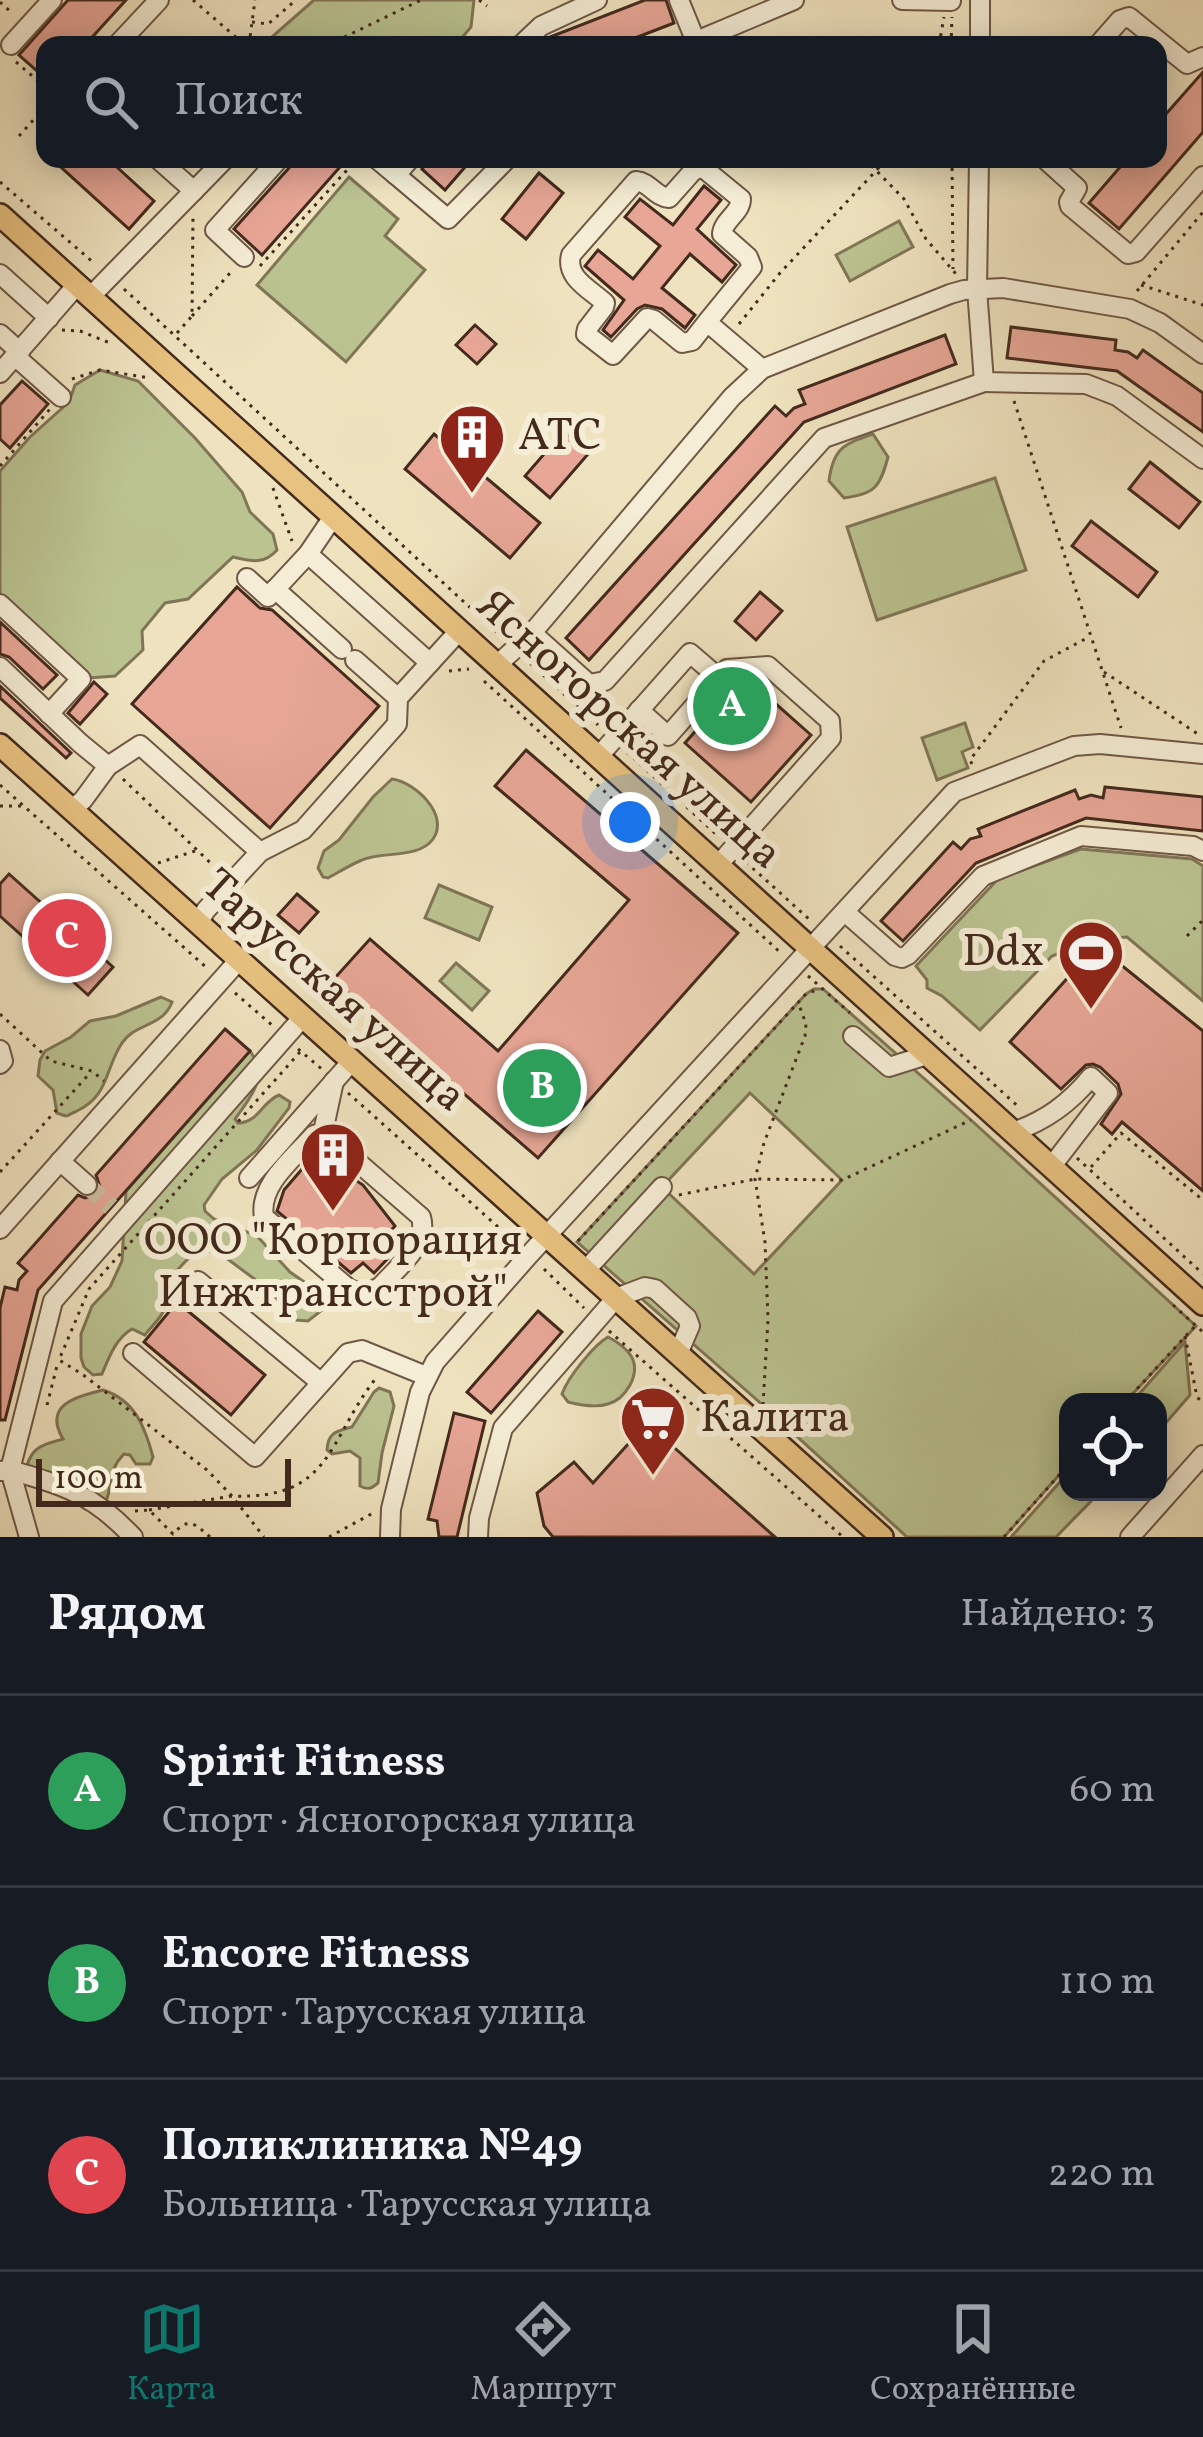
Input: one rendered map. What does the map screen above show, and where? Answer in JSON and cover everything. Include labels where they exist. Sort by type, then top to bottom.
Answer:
[{"type":"main road","name":"Ясногорская улица","points":[[0,215],[1013,1132],[1199,1315]]},
{"type":"main road","name":"Тарусская улица","points":[[0,745],[882,1537]]},
{"type":"street","points":[[11,45],[52,0]]},
{"type":"street","points":[[530,36],[541,26],[597,0]]},
{"type":"street","points":[[679,0],[690,36]]},
{"type":"street","points":[[709,36],[794,0]]},
{"type":"street","points":[[902,0],[951,1]]},
{"type":"street","points":[[980,0],[980,36]]},
{"type":"street","points":[[125,36],[156,1]]},
{"type":"street","points":[[1106,36],[1129,17],[1152,36]]},
{"type":"street","points":[[1167,49],[1190,64],[1203,57]]},
{"type":"street","points":[[168,168],[194,191]]},
{"type":"street","points":[[0,373],[45,323],[216,168]]},
{"type":"street","points":[[244,257],[215,230],[271,168]]},
{"type":"street","points":[[388,168],[448,219],[499,168]]},
{"type":"street","points":[[396,175],[402,168]]},
{"type":"street","points":[[700,168],[669,198],[636,181],[571,255],[572,274],[604,303],[586,334],[611,355],[647,318],[687,343],[752,267],[752,261],[722,234],[741,199],[703,168]]},
{"type":"street","points":[[979,168],[977,289],[984,382]]},
{"type":"street","points":[[1055,168],[1077,188],[1070,206],[1128,254],[1136,252],[1203,176]]},
{"type":"street","points":[[0,274],[45,323]]},
{"type":"street","points":[[496,665],[532,633],[732,397],[762,369],[950,294],[1004,288],[1130,309],[1160,323],[1203,354]]},
{"type":"street","points":[[707,322],[762,369]]},
{"type":"street","points":[[0,334],[62,389]]},
{"type":"street","points":[[532,633],[589,685],[605,681],[824,438],[984,382],[1086,384],[1117,396],[1203,459]]},
{"type":"street","points":[[247,578],[268,597],[308,554],[333,517]]},
{"type":"street","points":[[308,554],[430,663]]},
{"type":"street","points":[[275,589],[398,698]]},
{"type":"street","points":[[0,604],[81,679],[49,714]]},
{"type":"street","points":[[198,923],[260,852],[303,830],[332,798],[397,724],[398,698],[459,631]]},
{"type":"street","points":[[598,757],[690,653],[719,679]]},
{"type":"street","points":[[639,710],[668,736],[728,669],[768,666],[830,721],[831,738],[718,865]]},
{"type":"street","points":[[0,667],[108,766]]},
{"type":"street","points":[[72,809],[108,766],[140,745],[260,852]]},
{"type":"street","points":[[390,1537],[391,1509],[420,1392],[435,1362],[954,792],[1074,746],[1203,754]]},
{"type":"street","points":[[846,913],[902,958],[983,876],[1081,836],[1192,846],[1203,851]]},
{"type":"street","points":[[0,1229],[239,960]]},
{"type":"street","points":[[29,1537],[5,1471],[53,1301],[118,1213],[303,1017]]},
{"type":"street","points":[[853,1036],[890,1067],[927,1055]]},
{"type":"street","points":[[0,1051],[0,1064]]},
{"type":"street","points":[[249,1178],[352,1061]]},
{"type":"street","points":[[1013,1132],[1037,1124],[1072,1099],[1091,1077],[1108,1093],[1051,1167]]},
{"type":"street","points":[[323,1132],[334,1081]]},
{"type":"street","points":[[323,1132],[421,1217],[420,1241],[373,1292],[348,1288],[264,1216],[261,1203],[266,1190],[314,1135],[323,1132]]},
{"type":"street","points":[[60,1161],[87,1185]]},
{"type":"street","points":[[585,1271],[666,1192]]},
{"type":"street","points":[[197,1281],[320,1382]]},
{"type":"street","points":[[478,1537],[503,1429],[616,1298],[645,1287],[655,1289],[690,1326],[678,1354]]},
{"type":"street","points":[[134,1354],[255,1457],[348,1353],[362,1350],[427,1376]]},
{"type":"street","points":[[1130,1537],[1203,1455]]},
{"type":"street","points":[[5,1471],[85,1495],[133,1537]]},
{"type":"path","points":[[194,0],[236,36]]},
{"type":"path","points":[[249,36],[255,0]]},
{"type":"path","points":[[252,22],[268,24],[296,0]]},
{"type":"path","points":[[347,36],[421,0]]},
{"type":"path","points":[[479,0],[487,6]]},
{"type":"path","points":[[940,36],[944,15],[952,14],[951,36]]},
{"type":"path","points":[[11,45],[4,52],[36,79]]},
{"type":"path","points":[[19,136],[36,117]]},
{"type":"path","points":[[175,335],[244,257],[259,268],[349,168]]},
{"type":"path","points":[[874,168],[904,199],[926,239],[952,271],[952,168]]},
{"type":"path","points":[[727,339],[780,273],[881,168]]},
{"type":"path","points":[[192,316],[194,191]]},
{"type":"path","points":[[1130,309],[1139,285],[1203,212]]},
{"type":"path","points":[[1139,285],[1203,305]]},
{"type":"path","points":[[45,323],[123,347]]},
{"type":"path","points":[[0,466],[62,389],[100,370],[158,379]]},
{"type":"path","points":[[1008,382],[1128,746]]},
{"type":"path","points":[[270,481],[295,548],[308,554]]},
{"type":"path","points":[[979,783],[970,760],[1044,661],[1090,637]]},
{"type":"path","points":[[1101,670],[1203,737]]},
{"type":"path","points":[[108,766],[231,882]]},
{"type":"path","points":[[0,785],[843,1537]]},
{"type":"path","points":[[0,806],[23,806]]},
{"type":"path","points":[[1186,936],[1203,924]]},
{"type":"path","points":[[577,1242],[798,1002],[814,989],[823,989]]},
{"type":"path","points":[[763,1406],[768,1320],[765,1242],[755,1179],[805,1036],[798,1002]]},
{"type":"path","points":[[0,1014],[51,1061],[92,1071],[0,1172]]},
{"type":"path","points":[[263,1537],[207,1470],[59,1360],[89,1289],[301,1051]]},
{"type":"path","points":[[666,1192],[755,1179],[842,1180],[971,1120]]},
{"type":"path","points":[[1090,1168],[1121,1132],[1203,1200]]},
{"type":"path","points":[[1133,1393],[1199,1315]]},
{"type":"path","points":[[1185,1334],[1197,1397],[1203,1402]]},
{"type":"path","points":[[111,1514],[232,1496],[277,1495],[303,1482],[324,1464],[352,1411],[389,1361]]},
{"type":"path","points":[[1004,1537],[1059,1476]]},
{"type":"path","points":[[329,1537],[364,1516],[391,1509]]},
{"type":"path","points":[[148,1510],[171,1535],[189,1523],[210,1537]]},
{"type":"green space","points":[[314,0],[474,0],[471,27],[464,36],[273,36]]},
{"type":"green space","points":[[349,177],[398,219],[385,236],[425,270],[346,362],[257,285]]},
{"type":"green space","points":[[899,221],[913,247],[850,281],[836,255]]},
{"type":"green space","points":[[100,370],[138,381],[195,438],[242,492],[250,512],[273,534],[277,550],[262,560],[233,557],[188,599],[165,603],[142,631],[143,650],[115,676],[89,678],[0,596],[0,471],[69,402],[75,385]]},
{"type":"green space","points":[[873,434],[888,457],[882,476],[869,491],[844,498],[829,481],[833,461],[847,445]]},
{"type":"green space","points":[[995,478],[1026,570],[877,620],[847,527]]},
{"type":"green space","points":[[965,723],[973,747],[962,752],[968,768],[937,780],[922,738]]},
{"type":"green space","points":[[392,779],[428,801],[437,820],[433,839],[419,849],[370,857],[323,877],[318,868],[324,851]]},
{"type":"green space","points":[[1081,849],[1192,859],[1203,866],[1203,1001],[1127,937],[1096,939],[1052,956],[980,1030],[927,988],[916,966],[998,879]]},
{"type":"green space","points":[[439,885],[492,907],[479,940],[425,918]]},
{"type":"green space","points":[[456,963],[489,991],[472,1010],[440,981]]},
{"type":"green space","points":[[823,989],[1196,1326],[1133,1393],[1059,1393],[1059,1475],[1004,1537],[907,1537],[577,1242],[806,994]],"holes":[[[750,1093],[842,1180],[754,1274],[662,1187]]]},
{"type":"green space","points":[[161,997],[172,1002],[168,1010],[122,1043],[95,1098],[67,1116],[57,1113],[53,1090],[38,1076],[45,1051],[90,1021]]},
{"type":"green space","points":[[250,1051],[258,1078],[235,1119],[238,1123],[250,1120],[279,1095],[290,1102],[289,1108],[257,1150],[222,1179],[204,1205],[205,1211],[257,1236],[290,1272],[323,1295],[326,1307],[308,1321],[296,1320],[265,1287],[225,1257],[202,1248],[170,1280],[163,1312],[145,1335],[132,1329],[126,1333],[102,1374],[93,1375],[81,1358],[81,1334],[92,1306],[110,1287],[122,1261],[126,1191]]},
{"type":"green space","points":[[608,1337],[634,1363],[628,1388],[612,1403],[568,1402],[562,1394],[570,1379]]},
{"type":"green space","points":[[1185,1342],[1190,1395],[1167,1422],[1167,1393],[1140,1393]]},
{"type":"green space","points":[[379,1388],[390,1392],[394,1406],[378,1483],[367,1488],[360,1486],[360,1458],[350,1451],[332,1454],[327,1450],[331,1436],[352,1427]]},
{"type":"green space","points":[[103,1390],[123,1400],[137,1416],[153,1457],[150,1464],[136,1464],[124,1454],[113,1471],[105,1502],[85,1509],[27,1466],[36,1450],[63,1439],[57,1418],[65,1404]]},
{"type":"green space","points":[[1059,1483],[1059,1501],[1091,1501],[1056,1537],[1011,1537]]},
{"type":"building","points":[[68,0],[126,0],[93,36],[36,36],[36,70],[19,55]]},
{"type":"building","points":[[645,0],[666,0],[674,23],[640,36],[553,36]]},
{"type":"building","points":[[1203,72],[1203,132],[1119,229],[1089,203],[1119,168],[1167,168],[1167,113]]},
{"type":"building","points":[[62,168],[118,168],[154,201],[129,229]]},
{"type":"building","points":[[289,168],[339,168],[262,255],[234,229]]},
{"type":"building","points":[[423,168],[464,168],[445,190]]},
{"type":"building","points":[[539,173],[563,193],[526,239],[502,219]]},
{"type":"building","points":[[704,186],[721,200],[697,229],[736,265],[722,282],[690,254],[662,288],[695,315],[685,328],[662,309],[645,305],[611,337],[603,330],[624,300],[585,266],[598,250],[633,279],[660,246],[625,217],[640,199],[673,225]]},
{"type":"building","points":[[475,325],[496,344],[477,364],[456,345]]},
{"type":"building","points":[[1011,327],[1116,340],[1115,350],[1137,358],[1143,350],[1203,393],[1203,432],[1117,371],[1007,358]]},
{"type":"building","points":[[945,335],[956,364],[804,422],[589,660],[566,638],[775,406],[786,416],[805,404],[799,390]]},
{"type":"building","points":[[22,381],[48,404],[10,448],[0,439],[0,405]]},
{"type":"building","points":[[564,431],[589,453],[550,498],[525,476]]},
{"type":"building","name":"АТС","points":[[434,434],[540,523],[510,558],[405,469]]},
{"type":"building","points":[[1150,462],[1200,502],[1179,528],[1129,489]]},
{"type":"building","points":[[1091,521],[1157,572],[1138,597],[1072,546]]},
{"type":"building","points":[[237,587],[260,608],[272,610],[379,706],[270,828],[132,704]]},
{"type":"building","points":[[760,592],[782,611],[756,640],[735,621]]},
{"type":"building","points":[[0,622],[57,675],[43,689],[0,654]]},
{"type":"building","points":[[750,681],[811,735],[751,802],[685,743],[739,682]]},
{"type":"building","points":[[94,682],[107,694],[80,724],[68,713]]},
{"type":"building","points":[[0,686],[71,753],[66,758],[0,698]]},
{"type":"building","points":[[526,750],[738,933],[538,1158],[333,980],[370,939],[498,1051],[629,900],[495,786]]},
{"type":"building","points":[[1105,787],[1203,797],[1203,831],[1086,818],[976,863],[903,941],[881,921],[953,842],[961,849],[981,836],[978,829],[1075,790],[1079,799],[1103,798]]},
{"type":"building","points":[[9,874],[113,967],[88,995],[0,916],[0,884]]},
{"type":"building","points":[[297,894],[318,912],[299,933],[278,915]]},
{"type":"building","points":[[1110,956],[1203,1031],[1203,1191],[1122,1122],[1112,1134],[1101,1124],[1121,1094],[1118,1084],[1100,1067],[1086,1065],[1061,1089],[1010,1042],[1073,972],[1085,983]]},
{"type":"building","points":[[225,1029],[250,1051],[38,1290],[5,1420],[0,1420],[0,1308],[5,1287],[17,1290],[27,1271],[18,1263],[78,1195],[96,1195],[100,1187],[96,1175]]},
{"type":"building","name":"ООО \"Корпорация Инжтрансстрой\"","points":[[315,1154],[363,1185],[395,1226],[382,1241],[394,1252],[374,1273],[363,1263],[351,1273],[277,1211],[284,1190]]},
{"type":"building","points":[[177,1302],[265,1375],[231,1415],[144,1342]]},
{"type":"building","points":[[538,1311],[562,1332],[491,1413],[467,1392]]},
{"type":"building","points":[[454,1413],[485,1421],[457,1537],[439,1537],[437,1521],[428,1519]]},
{"type":"building","name":"Калита","points":[[647,1423],[775,1537],[553,1537],[544,1526],[537,1493],[574,1462],[593,1483]]},
{"type":"tunnel","points":[[87,1185],[111,1207]]},
{"type":"place","name":"АТС","points":[[472,496]]},
{"type":"place","name":"Spirit Fitness","points":[[732,706]]},
{"type":"place","name":"Поликлиника №49","points":[[67,938]]},
{"type":"place","name":"Ddx","points":[[1091,1012]]},
{"type":"place","name":"Encore Fitness","points":[[542,1088]]},
{"type":"place","name":"ООО \"Корпорация Инжтрансстрой\"","points":[[333,1214]]},
{"type":"place","name":"Калита","points":[[653,1478]]}]
